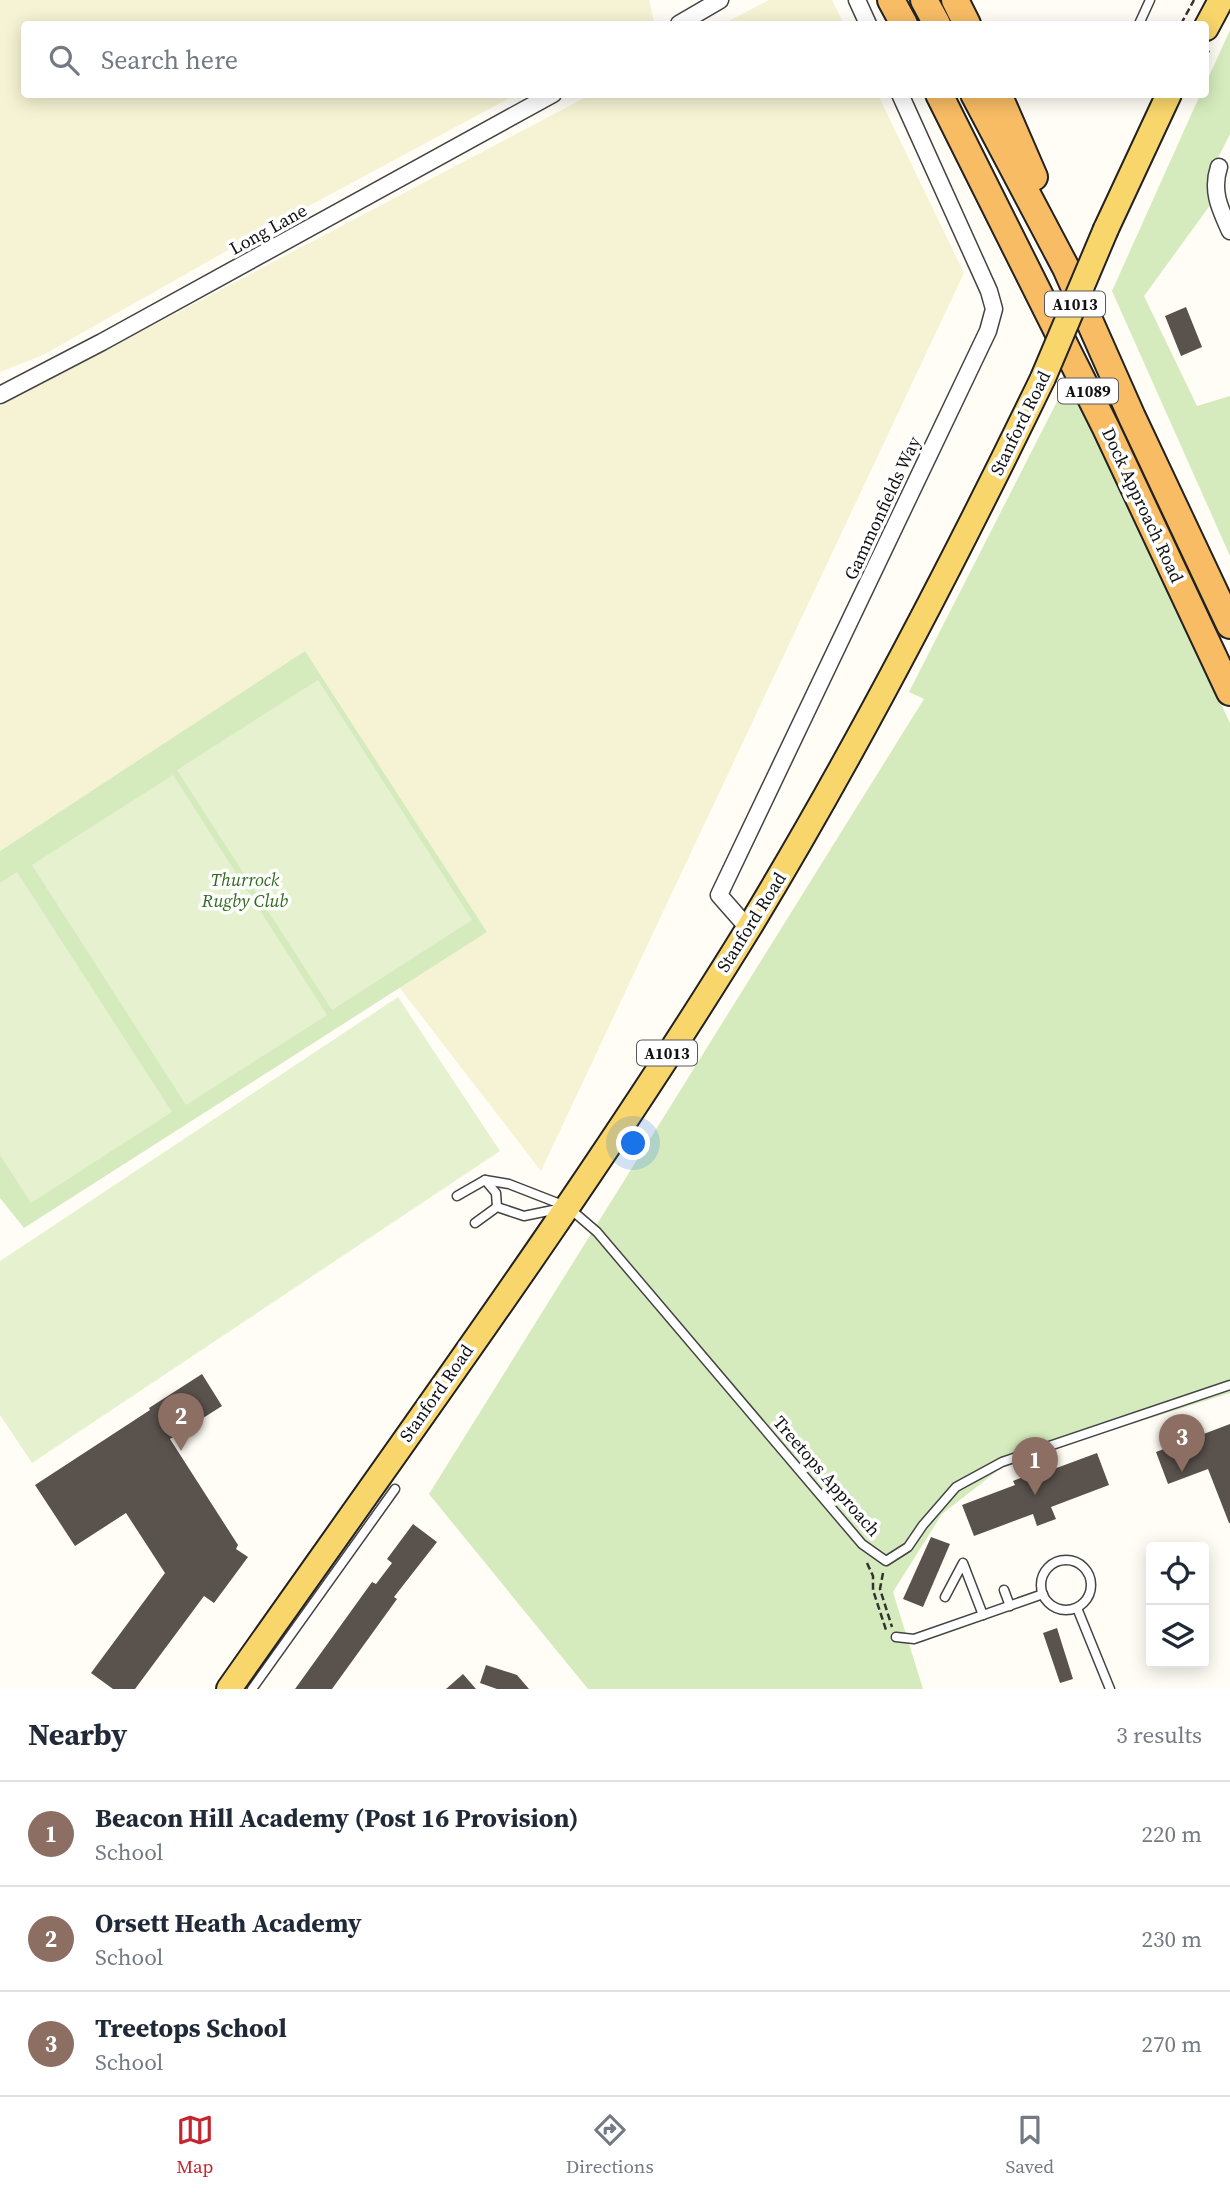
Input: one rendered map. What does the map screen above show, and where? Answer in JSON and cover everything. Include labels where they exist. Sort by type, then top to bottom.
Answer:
[{"type":"highway","points":[[891,0],[902,21]]},
{"type":"highway","points":[[924,0],[935,21]]},
{"type":"highway","points":[[955,0],[966,21]]},
{"type":"highway","name":"Dock Approach Road","points":[[941,98],[1106,428],[1230,692]]},
{"type":"highway","points":[[976,98],[1066,268]]},
{"type":"highway","points":[[1000,98],[1026,154],[1066,268]]},
{"type":"highway","name":"Dock Approach Road","points":[[1066,268],[1132,417],[1230,625]]},
{"type":"main road","points":[[1209,23],[1221,0]]},
{"type":"main road","name":"Stanford Road","points":[[229,1689],[568,1208],[748,928],[845,764],[1043,378],[1106,229],[1168,98]]},
{"type":"street","points":[[684,21],[720,0]]},
{"type":"street","points":[[857,0],[867,21]]},
{"type":"street","name":"Long Lane","points":[[0,395],[102,342],[546,98]]},
{"type":"street","name":"Gammonfields Way","points":[[748,928],[719,895],[988,331],[994,309],[989,291],[902,98]]},
{"type":"street","points":[[1219,167],[1214,180],[1217,200],[1230,231]]},
{"type":"lane","points":[[1140,21],[1150,0]]},
{"type":"lane","points":[[457,1196],[485,1180],[496,1193],[497,1207]]},
{"type":"lane","name":"Treetops Approach","points":[[485,1180],[509,1184],[568,1208],[597,1232],[862,1545],[886,1561],[908,1547],[956,1487],[1002,1462],[1230,1385]]},
{"type":"lane","points":[[497,1207],[524,1216],[568,1208]]},
{"type":"lane","points":[[475,1223],[497,1207]]},
{"type":"lane","points":[[252,1689],[395,1489]]},
{"type":"lane","points":[[1077,1559],[1093,1579],[1088,1597],[1077,1608],[1060,1610],[1047,1601],[1043,1594],[1041,1586],[1046,1571],[1059,1562],[1077,1559]]},
{"type":"lane","points":[[945,1597],[963,1563],[983,1615]]},
{"type":"lane","points":[[1004,1590],[1010,1606]]},
{"type":"lane","points":[[896,1637],[914,1639],[1043,1594]]},
{"type":"lane","points":[[1077,1608],[1110,1689]]},
{"type":"path","points":[[1183,21],[1194,0]]},
{"type":"path","points":[[886,1561],[880,1589],[896,1637]]},
{"type":"shaded area","points":[[0,0],[649,0],[654,21],[21,21],[21,98],[509,98],[253,236],[43,355],[0,372]]},
{"type":"shaded area","points":[[769,0],[832,0],[842,21],[729,21]]},
{"type":"shaded area","points":[[584,98],[879,98],[964,273],[541,1171],[399,987],[487,932],[305,652],[0,851],[0,406]]},
{"type":"green space","points":[[1230,30],[1230,134],[1210,174],[1211,204],[1144,296],[1197,406],[1230,396],[1230,556],[1112,291],[1199,98],[1209,98],[1209,76]]},
{"type":"green space","points":[[1070,376],[1230,723],[1230,1393],[1006,1464],[942,1514],[893,1592],[923,1689],[588,1689],[429,1494],[924,699],[909,692]]},
{"type":"green space","name":"Thurrock Rugby Club","points":[[305,651],[487,932],[24,1228],[0,1198],[0,851]]},
{"type":"green space","points":[[318,680],[472,920],[332,1010],[177,770]]},
{"type":"green space","points":[[173,775],[327,1015],[186,1105],[32,865]]},
{"type":"green space","points":[[17,872],[172,1112],[31,1203],[0,1155],[0,883]]},
{"type":"green space","points":[[398,997],[500,1151],[32,1463],[0,1415],[0,1261]]},
{"type":"building","points":[[1186,307],[1202,347],[1181,356],[1165,316]]},
{"type":"building","points":[[202,1374],[222,1406],[170,1439],[238,1545],[236,1549],[248,1557],[214,1603],[204,1596],[135,1689],[113,1689],[91,1673],[165,1573],[126,1513],[75,1546],[35,1485]]},
{"type":"building","points":[[1230,1424],[1229,1523],[1208,1469],[1168,1484],[1156,1452]]},
{"type":"building","points":[[1097,1453],[1109,1485],[1051,1507],[1056,1519],[1037,1526],[1033,1514],[974,1536],[962,1505],[1015,1485],[1013,1481]]},
{"type":"building","points":[[413,1524],[437,1542],[394,1597],[397,1599],[332,1689],[295,1689],[372,1582],[376,1584],[392,1563],[387,1559]]},
{"type":"building","points":[[931,1537],[950,1544],[923,1607],[903,1599]]},
{"type":"building","points":[[1057,1628],[1073,1679],[1060,1683],[1043,1633]]},
{"type":"building","points":[[486,1665],[517,1675],[529,1689],[497,1689],[480,1683]]},
{"type":"building","points":[[463,1674],[476,1689],[446,1689]]},
{"type":"place","name":"Orsett Heath Academy","points":[[181,1451]]},
{"type":"place","name":"Treetops School","points":[[1182,1472]]},
{"type":"place","name":"Beacon Hill Academy (Post 16 Provision)","points":[[1035,1495]]}]
